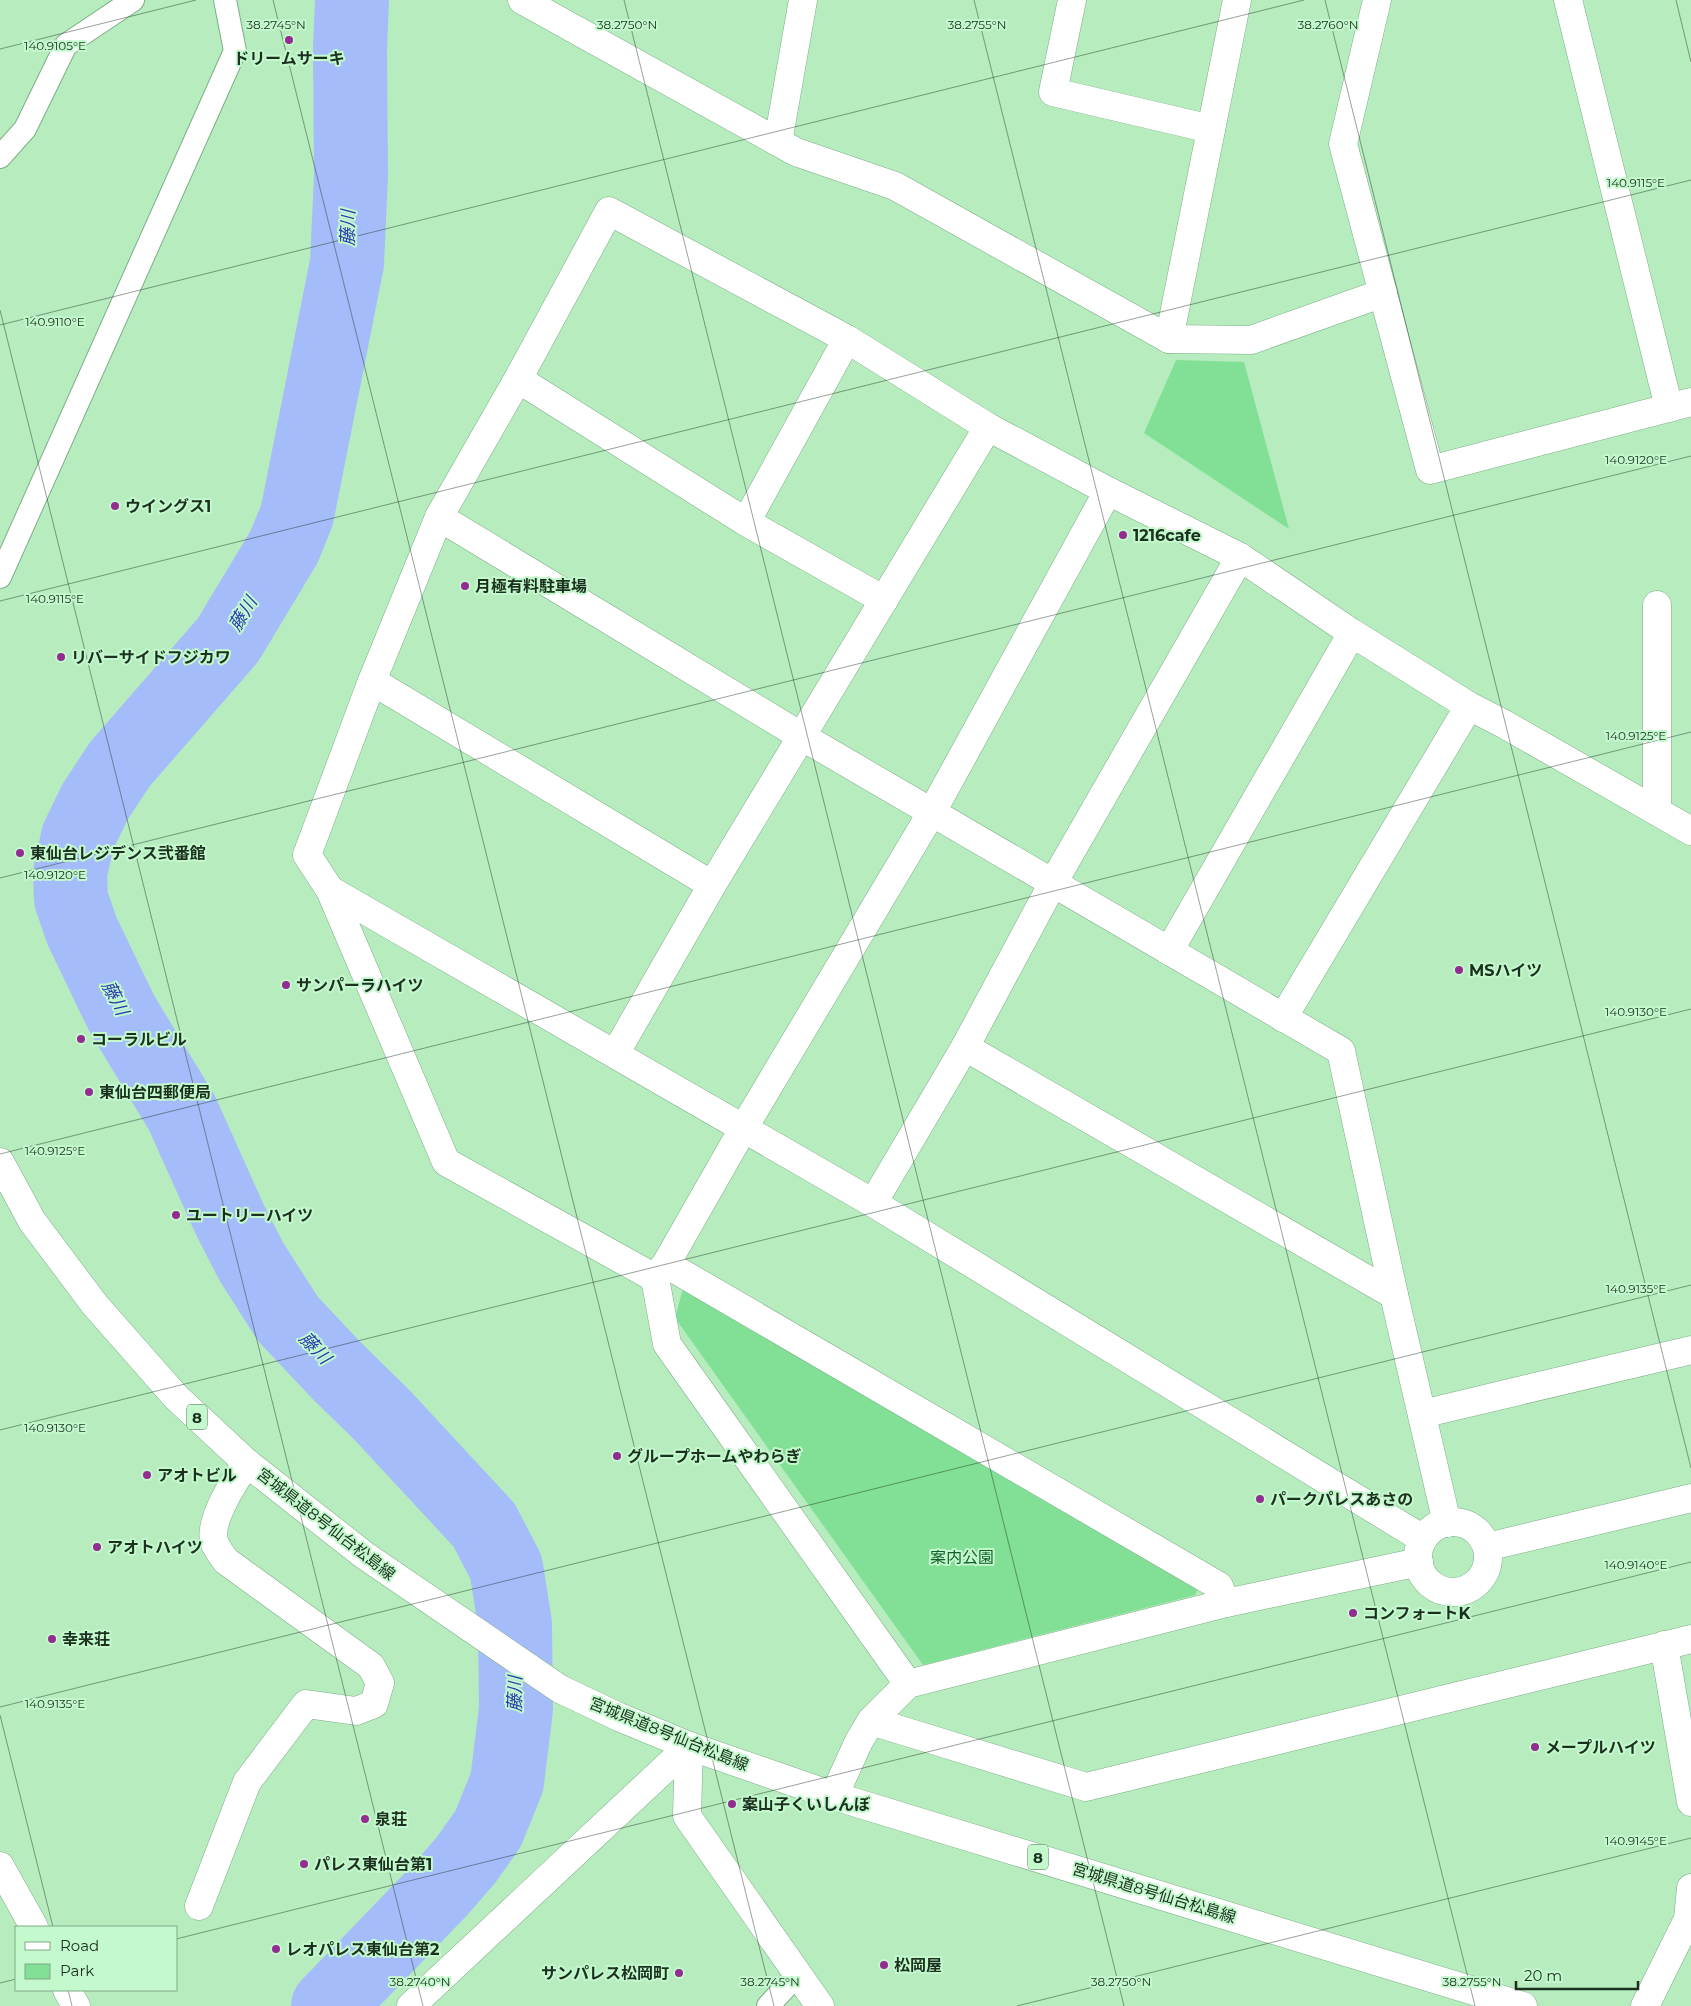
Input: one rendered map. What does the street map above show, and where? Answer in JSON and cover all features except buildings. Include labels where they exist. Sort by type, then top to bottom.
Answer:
[{"type":"street","points":[[522,0],[796,152],[895,186],[1169,339],[1251,340],[1383,293]]},
{"type":"street","points":[[778,142],[804,0]]},
{"type":"street","points":[[1072,0],[1053,92],[1211,129]]},
{"type":"street","points":[[1169,339],[1237,0]]},
{"type":"street","points":[[1377,0],[1343,144],[1430,470],[1680,405],[1568,0]]},
{"type":"street","points":[[1226,1604],[1219,1586],[661,1271],[446,1162],[330,890],[307,855],[372,680],[439,517],[518,379],[608,211],[847,340],[988,427],[1108,492],[1240,558],[1352,633],[1469,706],[1691,831]]},
{"type":"street","points":[[746,522],[847,340]]},
{"type":"street","points":[[518,379],[746,522],[884,600]]},
{"type":"street","points":[[616,1054],[712,885],[988,427]]},
{"type":"street","points":[[908,1684],[667,1344],[661,1271],[743,1129],[932,812],[1108,492]]},
{"type":"street","points":[[439,517],[801,736],[1341,1051],[1447,1524]]},
{"type":"street","points":[[873,1203],[965,1047],[1053,883],[1240,558]]},
{"type":"street","points":[[1657,605],[1657,811]]},
{"type":"street","points":[[1169,951],[1352,633]]},
{"type":"street","points":[[372,680],[712,885]]},
{"type":"street","points":[[1283,1018],[1469,706]]},
{"type":"street","points":[[330,890],[873,1203],[1421,1551]]},
{"type":"street","points":[[965,1047],[1394,1294]]},
{"type":"street","name":"宮城県道8号仙台松島線","points":[[0,1162],[32,1221],[95,1305],[176,1397],[247,1463],[364,1555],[560,1689],[619,1717],[689,1746],[834,1796],[1523,2006]]},
{"type":"street","points":[[0,1193],[32,1221]]},
{"type":"street","points":[[1422,1414],[1691,1350]]},
{"type":"street","points":[[199,1906],[247,1782],[306,1704],[356,1711],[374,1704],[380,1683],[371,1666],[226,1561],[214,1543],[215,1524],[228,1490],[247,1463]]},
{"type":"street","points":[[1487,1547],[1691,1498]]},
{"type":"street","points":[[1452,1522],[1473,1528],[1482,1537],[1487,1547],[1489,1559],[1481,1580],[1471,1588],[1460,1592],[1449,1592],[1438,1589],[1428,1582],[1422,1573],[1421,1551],[1430,1530],[1452,1522]]},
{"type":"street","points":[[834,1796],[871,1721],[908,1684],[1226,1604],[1421,1551]]},
{"type":"street","points":[[871,1721],[1086,1787],[1691,1639]]},
{"type":"street","points":[[1664,1646],[1691,1802]]},
{"type":"street","points":[[689,1746],[688,1816],[820,2006]]},
{"type":"street","points":[[411,2006],[689,1746]]},
{"type":"street","points":[[0,1866],[33,1926]]},
{"type":"street","points":[[1645,2006],[1688,1919],[1691,1888]]},
{"type":"street","points":[[68,1991],[76,2006]]},
{"type":"lane","points":[[0,157],[25,129],[66,44],[133,0]]},
{"type":"lane","points":[[0,577],[235,51],[225,0]]},
{"type":"lane","points":[[768,2006],[798,1974]]},
{"type":"green space","points":[[1176,360],[1244,362],[1289,529],[1144,433]]},
{"type":"green space","name":"案内公園","points":[[684,1285],[1200,1583],[1195,1595],[923,1665],[675,1318]]},
{"type":"waterway","name":"藤川","points":[[328,2006],[440,1890],[466,1860],[488,1829],[507,1782],[516,1709],[515,1624],[506,1567],[484,1525],[382,1415],[288,1319],[251,1261],[230,1220],[182,1113],[122,1014],[82,931],[71,899],[70,873],[78,837],[95,802],[120,764],[228,640],[284,547],[297,515],[347,263],[351,176],[350,49],[352,0]]},
{"type":"place","name":"ドリームサーキ","points":[[289,40]]},
{"type":"place","name":"ウイングス1","points":[[115,506]]},
{"type":"place","name":"1216cafe","points":[[1123,535]]},
{"type":"place","name":"月極有料駐車場","points":[[465,586]]},
{"type":"place","name":"リバーサイドフジカワ","points":[[61,657]]},
{"type":"place","name":"東仙台レジデンス弐番館","points":[[20,853]]},
{"type":"place","name":"MSハイツ","points":[[1459,970]]},
{"type":"place","name":"サンパーラハイツ","points":[[286,985]]},
{"type":"place","name":"コーラルビル","points":[[81,1039]]},
{"type":"place","name":"東仙台四郵便局","points":[[89,1092]]},
{"type":"place","name":"ユートリーハイツ","points":[[176,1215]]},
{"type":"place","name":"グループホームやわらぎ","points":[[617,1456]]},
{"type":"place","name":"アオトビル","points":[[147,1475]]},
{"type":"place","name":"パークパレスあさの","points":[[1260,1499]]},
{"type":"place","name":"アオトハイツ","points":[[97,1547]]},
{"type":"place","name":"コンフォートK","points":[[1353,1613]]},
{"type":"place","name":"幸来荘","points":[[52,1639]]},
{"type":"place","name":"メープルハイツ","points":[[1535,1747]]},
{"type":"place","name":"案山子くいしんぼ","points":[[732,1804]]},
{"type":"place","name":"泉荘","points":[[365,1819]]},
{"type":"place","name":"パレス東仙台第1","points":[[304,1864]]},
{"type":"place","name":"レオパレス東仙台第2","points":[[276,1949]]},
{"type":"place","name":"松岡屋","points":[[884,1965]]},
{"type":"place","name":"サンパレス松岡町","points":[[679,1973]]}]
